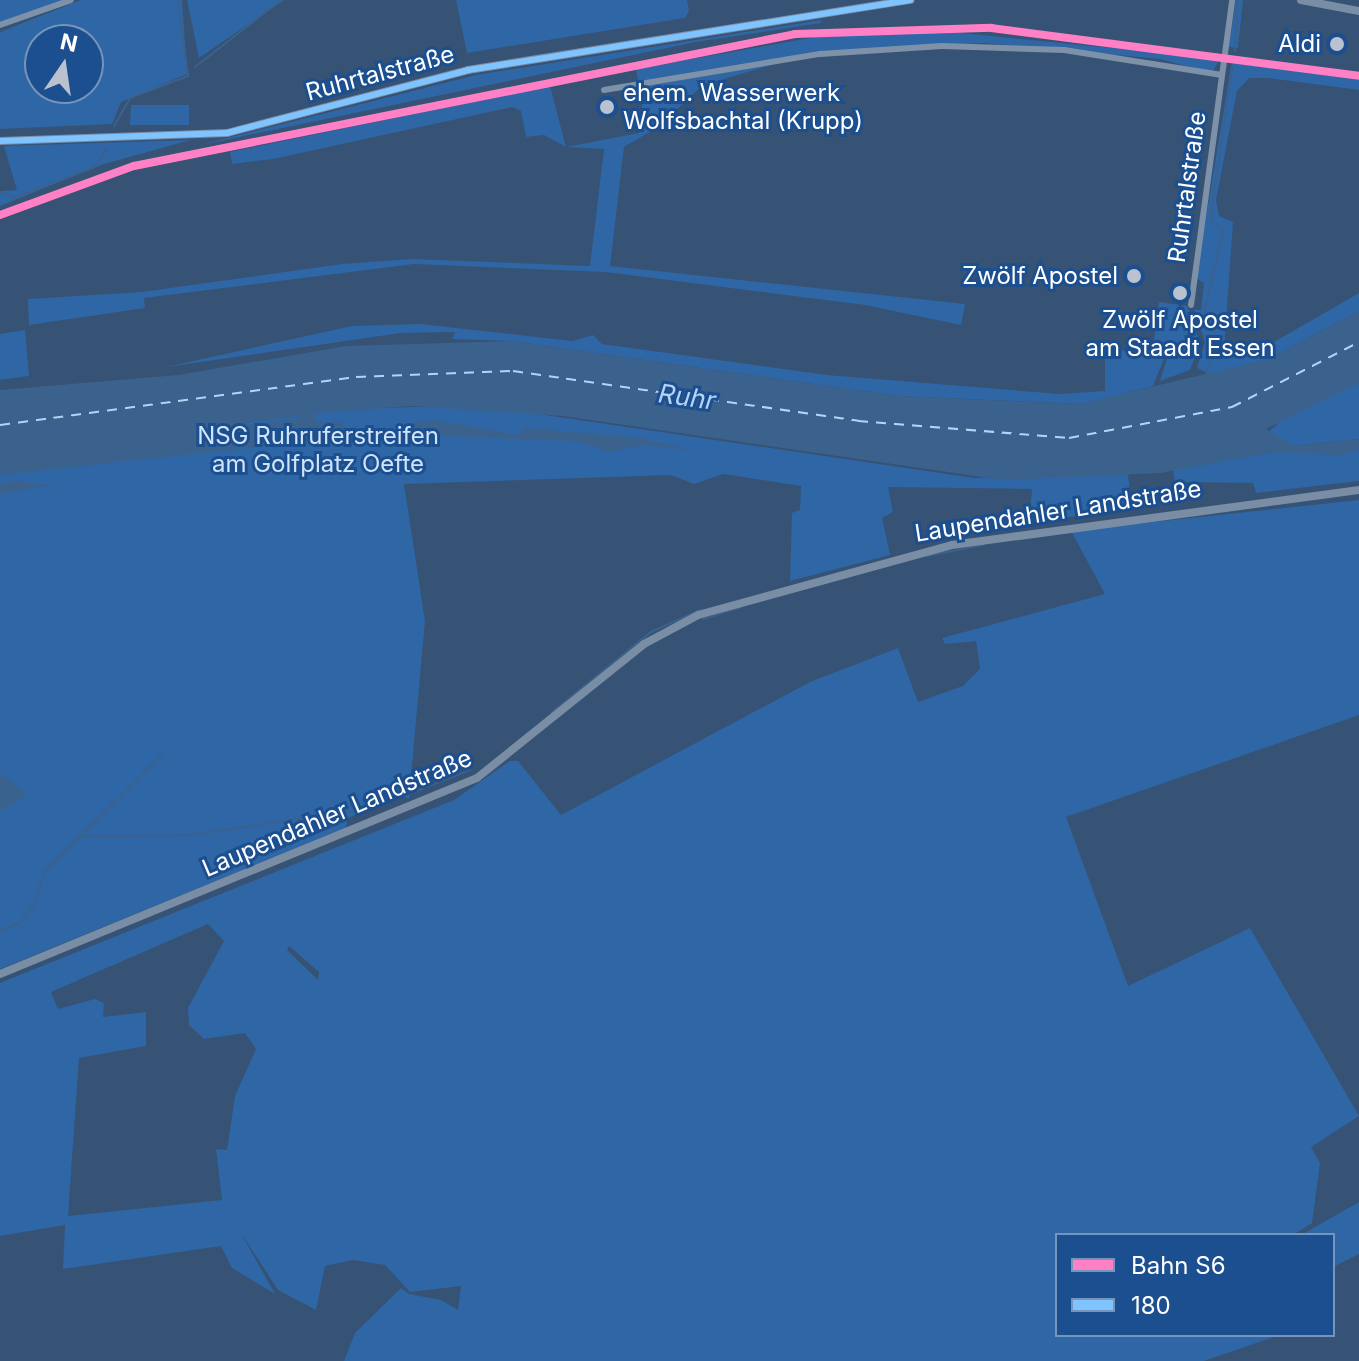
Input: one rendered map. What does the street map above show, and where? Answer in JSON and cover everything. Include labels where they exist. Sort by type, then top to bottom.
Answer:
[{"type":"main road","name":"Ruhrtalstraße","points":[[0,141],[227,133],[468,70],[911,0]]},
{"type":"main road","points":[[1301,0],[1359,11]]},
{"type":"main road","name":"Laupendahler Landstraße","points":[[0,974],[477,778],[644,644],[698,615],[952,545],[1359,490]]},
{"type":"street","points":[[0,25],[71,0]]},
{"type":"street","name":"Ruhrtalstraße","points":[[1191,305],[1232,0]]},
{"type":"street","points":[[604,90],[820,54],[942,46],[1064,50],[1222,75]]},
{"type":"green space","points":[[0,0],[64,0],[0,23]]},
{"type":"green space","points":[[81,0],[182,0],[187,74],[121,102],[112,124],[0,129],[0,32]]},
{"type":"green space","points":[[187,0],[284,0],[199,58]]},
{"type":"green space","points":[[456,0],[687,0],[689,11],[685,18],[467,53]]},
{"type":"green space","points":[[1236,0],[1243,0],[1238,48],[1229,47]]},
{"type":"green space","points":[[821,20],[821,23],[696,42],[196,146],[476,75]]},
{"type":"green space","points":[[932,30],[1220,59],[1212,73],[1160,59],[985,43],[820,51],[703,85],[658,127],[624,147],[610,266],[965,304],[961,325],[865,305],[606,272],[414,264],[144,298],[145,308],[29,325],[28,299],[142,292],[342,264],[412,259],[590,266],[604,149],[566,147],[639,133],[645,125],[636,69],[821,36]]},
{"type":"green space","points":[[1232,61],[1359,80],[1359,90],[1249,78],[1237,91],[1216,200],[1219,216],[1233,222],[1224,350],[1230,357],[1267,346],[1359,293],[1359,311],[1269,359],[1210,374],[1197,368],[1205,342],[1194,310],[1201,310],[1204,283],[1196,278]]},
{"type":"green space","points":[[550,86],[566,147],[544,135],[526,137],[521,111],[512,107],[273,159],[232,164],[230,152]]},
{"type":"green space","points":[[131,105],[189,105],[189,125],[130,125]]},
{"type":"green space","points":[[191,140],[104,164],[0,206],[0,191],[17,190],[4,146]]},
{"type":"green space","points":[[1159,302],[1187,306],[1200,343],[1190,370],[1160,381],[1170,349],[1153,348]]},
{"type":"green space","points":[[420,324],[572,341],[593,335],[602,344],[827,375],[1060,394],[1105,391],[1105,348],[1165,356],[1153,386],[1107,398],[1140,395],[1079,404],[898,396],[511,341],[452,339],[455,332],[401,333],[166,367],[352,326]]},
{"type":"green space","points":[[25,330],[29,376],[0,380],[0,334]]},
{"type":"green space","points":[[1359,383],[1359,439],[1294,446],[1267,433],[1289,414]]},
{"type":"green space","name":"NSG Ruhruferstreifen am Golfplatz Oefte","points":[[477,405],[974,478],[1128,474],[1132,509],[1029,522],[1032,489],[888,487],[893,512],[882,518],[890,555],[790,581],[792,513],[800,510],[801,486],[723,474],[694,484],[671,475],[404,484],[425,621],[409,799],[402,795],[348,818],[346,828],[0,969],[0,467],[211,423],[315,410]]},
{"type":"green space","points":[[1359,450],[1359,481],[1256,493],[1253,483],[1175,482],[1173,468],[1274,452]]},
{"type":"green space","points":[[1359,500],[1359,715],[1066,817],[1128,986],[1250,928],[1359,1116],[1311,1147],[1320,1163],[1312,1223],[1296,1233],[1055,1233],[1055,1337],[1273,1337],[1204,1361],[344,1361],[355,1333],[401,1288],[409,1294],[441,1300],[458,1310],[461,1286],[410,1292],[385,1265],[353,1260],[325,1266],[316,1310],[278,1290],[241,1233],[275,1294],[232,1268],[221,1246],[63,1269],[65,1225],[0,1236],[0,983],[454,800],[510,761],[518,761],[561,815],[810,682],[898,648],[918,702],[963,686],[980,669],[976,641],[945,644],[942,638],[1105,594],[1071,531]],"holes":[[[208,924],[224,941],[188,1008],[189,1025],[204,1039],[245,1033],[256,1049],[235,1096],[227,1150],[216,1149],[222,1200],[68,1216],[79,1058],[146,1046],[146,1012],[103,1017],[104,1003],[95,999],[58,1009],[51,992]],[[289,946],[319,972],[318,980],[287,950]]]},
{"type":"green space","points":[[1359,1202],[1359,1254],[1335,1266],[1335,1233],[1305,1233]]},
{"type":"water","name":"Ruhr","points":[[1359,311],[1359,383],[1266,429],[1294,446],[1359,439],[1359,450],[1339,455],[1274,452],[1161,473],[1003,480],[563,416],[412,406],[315,413],[315,422],[346,423],[336,438],[0,475],[0,390],[178,375],[346,346],[511,341],[898,396],[1079,404],[1269,359]],"holes":[[[300,416],[298,420],[219,427]]]},
{"type":"water","points":[[433,420],[518,435],[526,428],[641,438],[690,450],[643,445],[608,452],[577,441],[412,435],[411,423]]},
{"type":"water","points":[[0,483],[56,484],[0,494]]},
{"type":"water","points":[[0,774],[27,794],[0,811]]},
{"type":"waterway","points":[[114,126],[130,98],[188,76],[178,0]]},
{"type":"waterway","points":[[195,67],[281,0]]},
{"type":"waterway","points":[[1235,51],[1238,0]]},
{"type":"waterway","points":[[1206,374],[1217,340],[1204,313],[1224,229],[1210,221],[1233,62]]},
{"type":"waterway","points":[[0,192],[14,198],[93,168],[107,149]]},
{"type":"waterway","points":[[927,556],[983,545]]},
{"type":"waterway","points":[[703,619],[740,608]]},
{"type":"waterway","points":[[551,713],[651,632],[700,610]]},
{"type":"waterway","points":[[0,930],[18,924],[33,907],[45,871],[163,754]]},
{"type":"waterway","points":[[414,792],[470,770]]},
{"type":"waterway","points":[[75,837],[189,835],[354,811],[408,790]]},
{"type":"ferry route","points":[[0,425],[356,377],[513,371],[858,421],[1069,438],[1232,407],[1359,342]]},
{"type":"rail line","name":"S6","points":[[0,215],[134,166],[795,34],[991,28],[1359,76]]},
{"type":"transit line","name":"180","points":[[0,141],[227,133],[468,70],[911,0]]},
{"type":"place","name":"Aldi","points":[[1337,44]]},
{"type":"place","name":"ehem. Wasserwerk Wolfsbachtal (Krupp)","points":[[607,107]]},
{"type":"place","name":"Zwölf Apostel","points":[[1134,276]]},
{"type":"place","name":"Zwölf Apostel am Staadt Essen","points":[[1180,293]]}]
